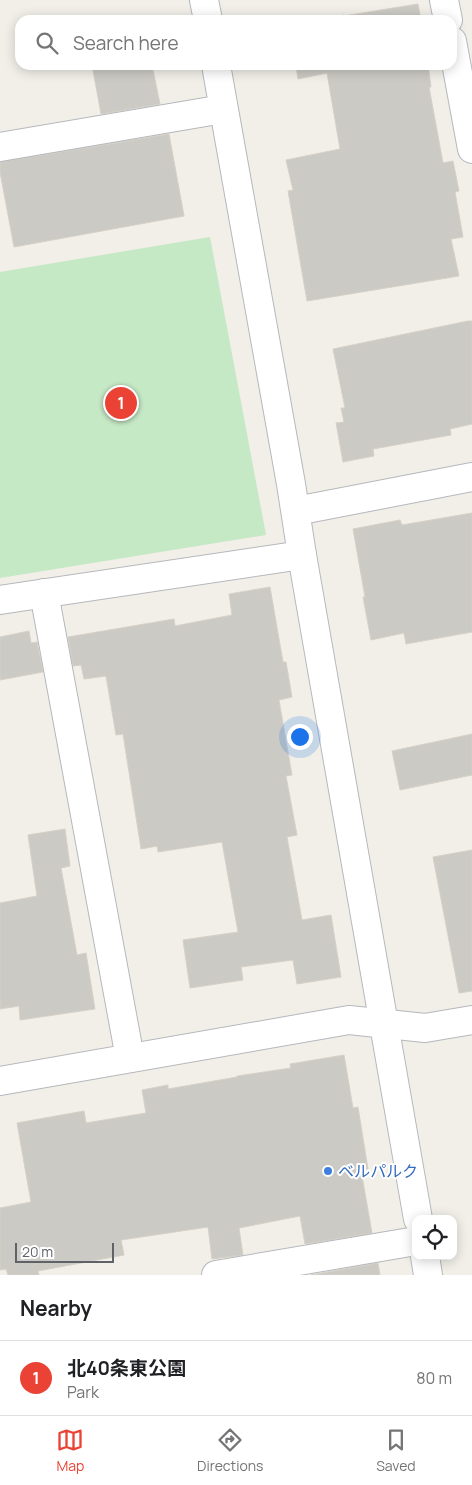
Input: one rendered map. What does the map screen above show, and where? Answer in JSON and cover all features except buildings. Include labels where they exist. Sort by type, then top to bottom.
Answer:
[{"type":"street","points":[[204,0],[207,15]]},
{"type":"street","points":[[444,0],[447,15]]},
{"type":"street","points":[[457,68],[472,149]]},
{"type":"street","points":[[217,70],[377,973],[417,1215]]},
{"type":"street","points":[[0,147],[223,109]]},
{"type":"street","points":[[296,511],[472,477]]},
{"type":"street","points":[[0,600],[302,555]]},
{"type":"street","points":[[44,593],[130,1058]]},
{"type":"street","points":[[0,1080],[349,1020],[425,1028],[472,1020]]},
{"type":"street","points":[[216,1275],[412,1242]]},
{"type":"street","points":[[426,1260],[428,1275]]},
{"type":"green space","points":[[210,237],[266,535],[0,578],[0,272]]},
{"type":"place","name":"北40条東公園","points":[[121,403]]},
{"type":"place","name":"ベルパルク","points":[[328,1171]]}]
